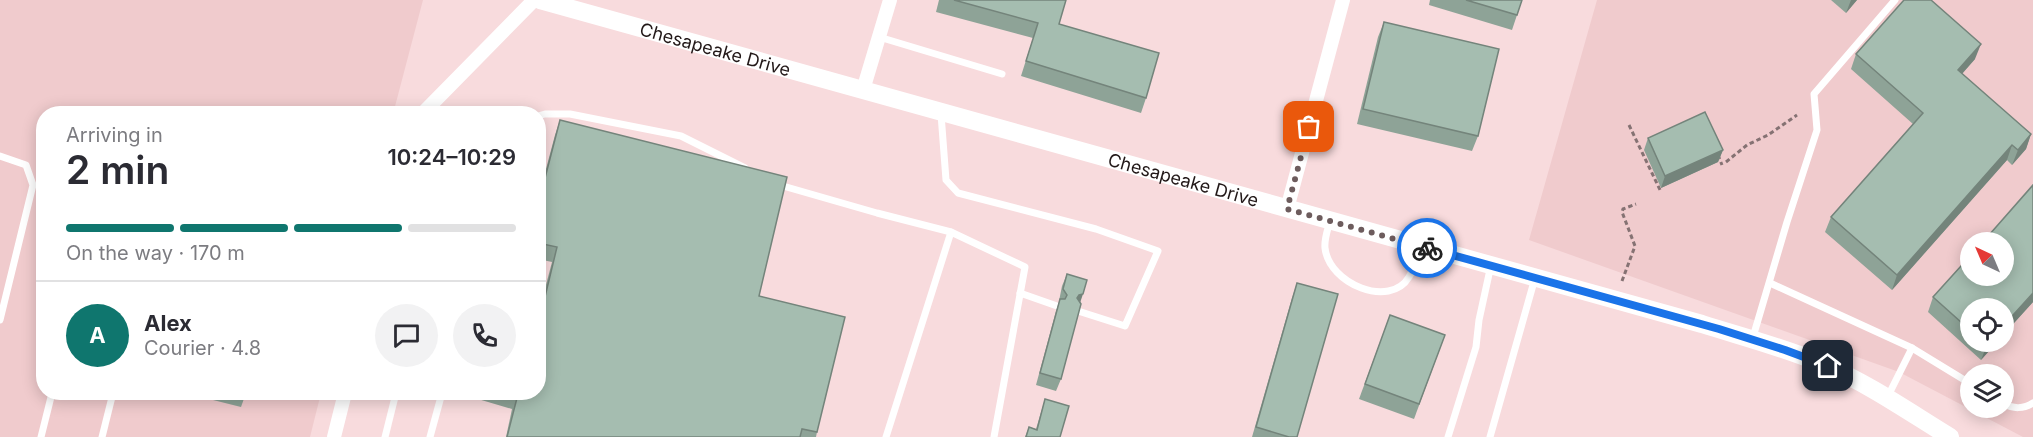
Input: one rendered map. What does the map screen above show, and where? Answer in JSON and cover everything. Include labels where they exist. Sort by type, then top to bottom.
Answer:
[{"type":"street","points":[[430,106],[534,0]]},
{"type":"street","name":"Chesapeake Drive","points":[[540,0],[1752,340],[1828,366],[1887,398],[1950,437]]},
{"type":"street","points":[[863,90],[890,0]]},
{"type":"street","points":[[1287,209],[1343,0]]},
{"type":"street","points":[[334,437],[343,400]]},
{"type":"lane","points":[[1752,340],[1817,130],[1814,94],[1895,0]]},
{"type":"lane","points":[[879,37],[1002,74]]},
{"type":"lane","points":[[941,112],[946,180],[958,193],[1096,229],[1158,251],[1125,326],[1078,311]]},
{"type":"lane","points":[[546,114],[570,114],[681,136],[754,173]]},
{"type":"lane","points":[[0,156],[26,165],[33,185],[0,320]]},
{"type":"lane","points":[[765,178],[877,213],[951,232],[1025,267],[994,437]]},
{"type":"lane","points":[[1330,221],[1324,247],[1327,259],[1333,271],[1343,280],[1356,286],[1385,292],[1403,284],[1413,268],[1418,245]]},
{"type":"lane","points":[[886,437],[951,232]]},
{"type":"lane","points":[[1448,437],[1476,347],[1479,320],[1491,266]]},
{"type":"lane","points":[[1490,437],[1535,278]]},
{"type":"lane","points":[[1770,283],[1912,348],[1960,377]]},
{"type":"lane","points":[[1020,293],[1057,306]]},
{"type":"lane","points":[[1887,398],[1912,348]]},
{"type":"lane","points":[[41,437],[50,400]]},
{"type":"lane","points":[[102,437],[111,400]]},
{"type":"lane","points":[[385,437],[394,400]]},
{"type":"lane","points":[[430,437],[439,400]]},
{"type":"lane","points":[[2014,407],[2027,408],[2033,403]]},
{"type":"path","points":[[1718,155],[1724,163],[1747,145],[1768,135],[1797,115]]},
{"type":"path","points":[[1629,125],[1660,192]]},
{"type":"path","points":[[1622,281],[1635,246],[1622,212],[1636,204]]},
{"type":"shaded area","points":[[0,0],[423,0],[395,106],[36,106],[36,400],[319,400],[310,437],[0,437]]},
{"type":"shaded area","points":[[1597,0],[2033,0],[2033,437],[2023,437],[1987,418],[2014,418],[2014,364],[1960,364],[1960,404],[1899,372],[1529,240]]},
{"type":"building","points":[[954,0],[1066,0],[1059,24],[1159,53],[1146,98],[1026,61],[1038,23]]},
{"type":"building","points":[[1466,0],[1522,0],[1517,15]]},
{"type":"building","points":[[1904,0],[1931,0],[1981,44],[1958,70],[2031,134],[2018,150],[2012,145],[1897,275],[1831,217],[1923,113],[1856,54]]},
{"type":"building","points":[[1384,22],[1499,49],[1478,136],[1363,109]]},
{"type":"building","points":[[1705,112],[1723,150],[1665,176],[1648,138]]},
{"type":"building","points":[[560,120],[787,177],[759,296],[845,317],[817,432],[802,429],[800,437],[507,437],[516,400],[546,400],[546,293],[557,247],[546,245],[546,174]]},
{"type":"building","points":[[2033,185],[2033,293],[2014,314],[2014,298],[1960,298],[1960,321],[1933,297],[1960,267],[1960,286],[2014,286],[2014,232],[1992,232]]},
{"type":"building","points":[[1067,274],[1087,280],[1083,294],[1077,298],[1081,304],[1061,379],[1040,373],[1060,299],[1065,299],[1067,295],[1063,289]]},
{"type":"building","points":[[1297,283],[1338,294],[1297,437],[1289,437],[1256,427]]},
{"type":"building","points":[[1390,315],[1445,335],[1419,404],[1365,384]]},
{"type":"building","points":[[1045,399],[1069,406],[1060,437],[1026,437],[1029,427],[1037,430]]},
{"type":"way so far","points":[[1309,127],[1287,209],[1427,248]]},
{"type":"route","points":[[1427,248],[1719,329],[1828,366]]}]
